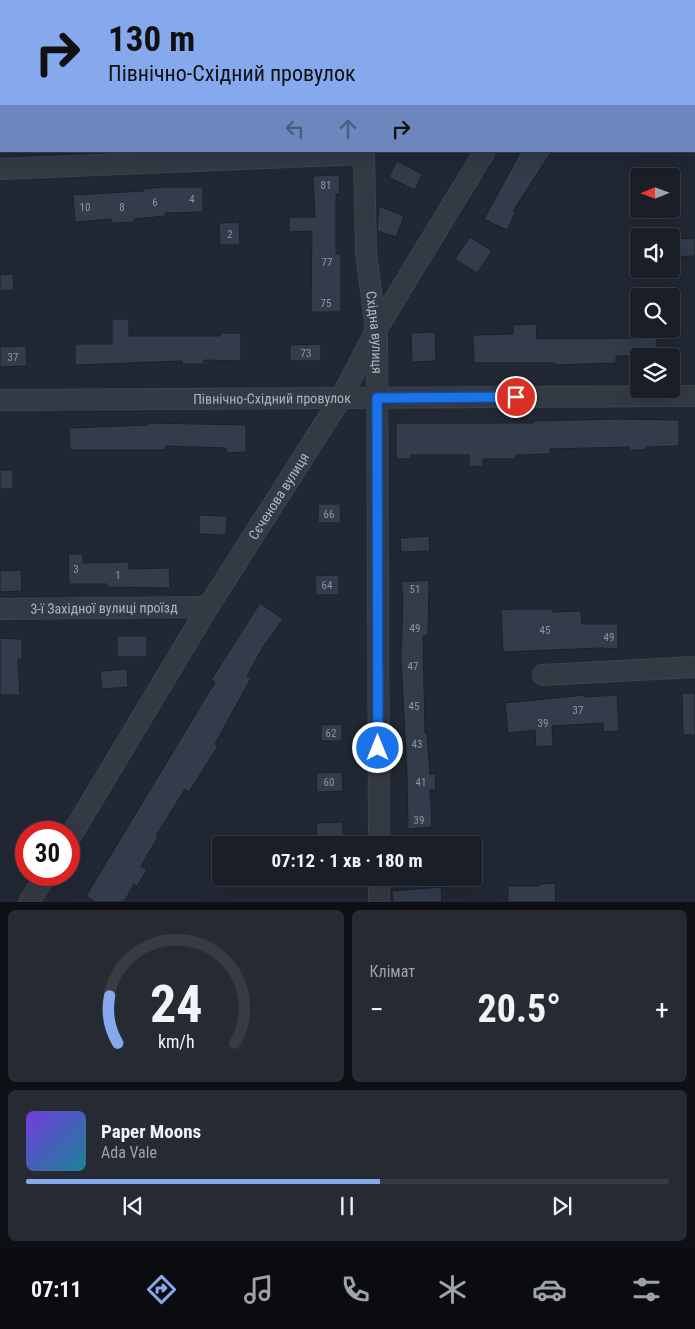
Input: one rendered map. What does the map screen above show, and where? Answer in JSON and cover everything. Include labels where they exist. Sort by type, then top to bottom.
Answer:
[{"type":"street","name":"Сєченова вулиця","points":[[80,821],[208,606],[341,398],[376,330],[484,152]]},
{"type":"street","name":"Східна вулиця","points":[[364,153],[366,253],[376,330],[379,836]]},
{"type":"street","points":[[0,169],[364,153]]},
{"type":"street","name":"Північно-Східний провулок","points":[[0,400],[695,396]]},
{"type":"street","name":"3-ї Західної вулиці проїзд","points":[[0,610],[208,606]]},
{"type":"street","points":[[543,675],[695,667]]},
{"type":"street","points":[[28,902],[39,886]]},
{"type":"street","points":[[379,886],[379,902]]},
{"type":"building","points":[[520,152],[551,152],[513,211],[515,213],[507,230],[484,219]]},
{"type":"building","points":[[397,161],[422,174],[415,190],[389,177]]},
{"type":"building","points":[[339,175],[340,194],[336,194],[336,254],[341,254],[341,312],[311,312],[312,231],[289,232],[289,217],[315,217],[313,176]]},
{"type":"building","points":[[203,187],[203,212],[165,213],[166,216],[134,219],[134,222],[111,223],[111,219],[75,222],[73,195],[144,191],[143,189]]},
{"type":"building","points":[[379,206],[404,216],[396,237],[377,231]]},
{"type":"building","points":[[239,222],[240,245],[220,245],[219,223]]},
{"type":"building","points":[[470,237],[492,251],[477,273],[455,259]]},
{"type":"building","points":[[695,238],[695,256],[680,257],[680,239]]},
{"type":"building","points":[[13,274],[14,290],[0,291],[0,275]]},
{"type":"building","points":[[112,319],[129,319],[129,336],[220,336],[220,333],[241,333],[241,361],[204,360],[204,364],[182,364],[182,361],[75,365],[75,344],[112,344]]},
{"type":"building","points":[[536,324],[537,339],[656,338],[657,348],[630,348],[630,356],[616,356],[616,363],[555,365],[555,363],[474,363],[473,335],[513,334],[513,325]]},
{"type":"building","points":[[435,332],[436,361],[412,362],[411,333]]},
{"type":"building","points":[[321,344],[321,361],[290,361],[290,345]]},
{"type":"building","points":[[26,346],[27,366],[0,367],[0,347]]},
{"type":"building","points":[[679,420],[679,446],[646,447],[646,450],[629,450],[629,447],[550,449],[550,454],[516,455],[516,459],[483,459],[483,466],[469,467],[469,455],[411,455],[411,459],[396,459],[396,423],[534,423],[534,421]]},
{"type":"building","points":[[148,423],[246,425],[246,452],[226,453],[226,448],[166,446],[166,450],[70,450],[69,428],[148,425]]},
{"type":"building","points":[[0,470],[13,470],[13,489],[0,489]]},
{"type":"building","points":[[318,504],[340,504],[341,523],[318,523]]},
{"type":"building","points":[[199,515],[227,516],[226,535],[199,534]]},
{"type":"building","points":[[429,536],[430,551],[401,552],[400,538]]},
{"type":"building","points":[[68,554],[83,554],[83,563],[129,562],[129,569],[169,568],[170,588],[107,587],[107,584],[69,584]]},
{"type":"building","points":[[21,570],[22,591],[0,592],[0,571]]},
{"type":"building","points":[[339,575],[339,595],[316,595],[315,576]]},
{"type":"building","points":[[429,580],[428,636],[423,636],[425,733],[427,733],[430,774],[435,774],[436,790],[430,790],[432,827],[408,829],[401,659],[403,598],[401,582]]},
{"type":"building","points":[[260,603],[283,619],[263,647],[247,676],[251,678],[215,744],[218,746],[189,792],[185,789],[156,836],[158,837],[141,866],[147,870],[137,886],[134,884],[124,902],[95,902],[86,896],[215,682],[211,680]]},
{"type":"building","points":[[552,609],[552,612],[581,611],[582,624],[618,624],[618,649],[503,652],[501,610]]},
{"type":"building","points":[[117,636],[147,636],[147,657],[117,657]]},
{"type":"building","points":[[0,638],[22,639],[22,659],[18,659],[20,695],[0,695]]},
{"type":"building","points":[[127,669],[128,687],[102,689],[100,671]]},
{"type":"building","points":[[682,693],[695,693],[695,735],[683,735]]},
{"type":"building","points":[[585,695],[585,697],[617,695],[619,731],[603,732],[603,723],[552,726],[553,746],[536,747],[535,730],[508,733],[505,703]]},
{"type":"building","points":[[342,724],[342,741],[321,741],[321,725]]},
{"type":"building","points":[[342,772],[343,791],[317,792],[316,773]]},
{"type":"building","points":[[343,822],[343,836],[317,836],[316,823]]},
{"type":"building","points":[[555,883],[556,902],[508,902],[508,886],[540,886],[540,884]]},
{"type":"building","points":[[441,887],[442,902],[393,902],[392,891]]},
{"type":"route","points":[[378,748],[377,398],[516,397]]}]
